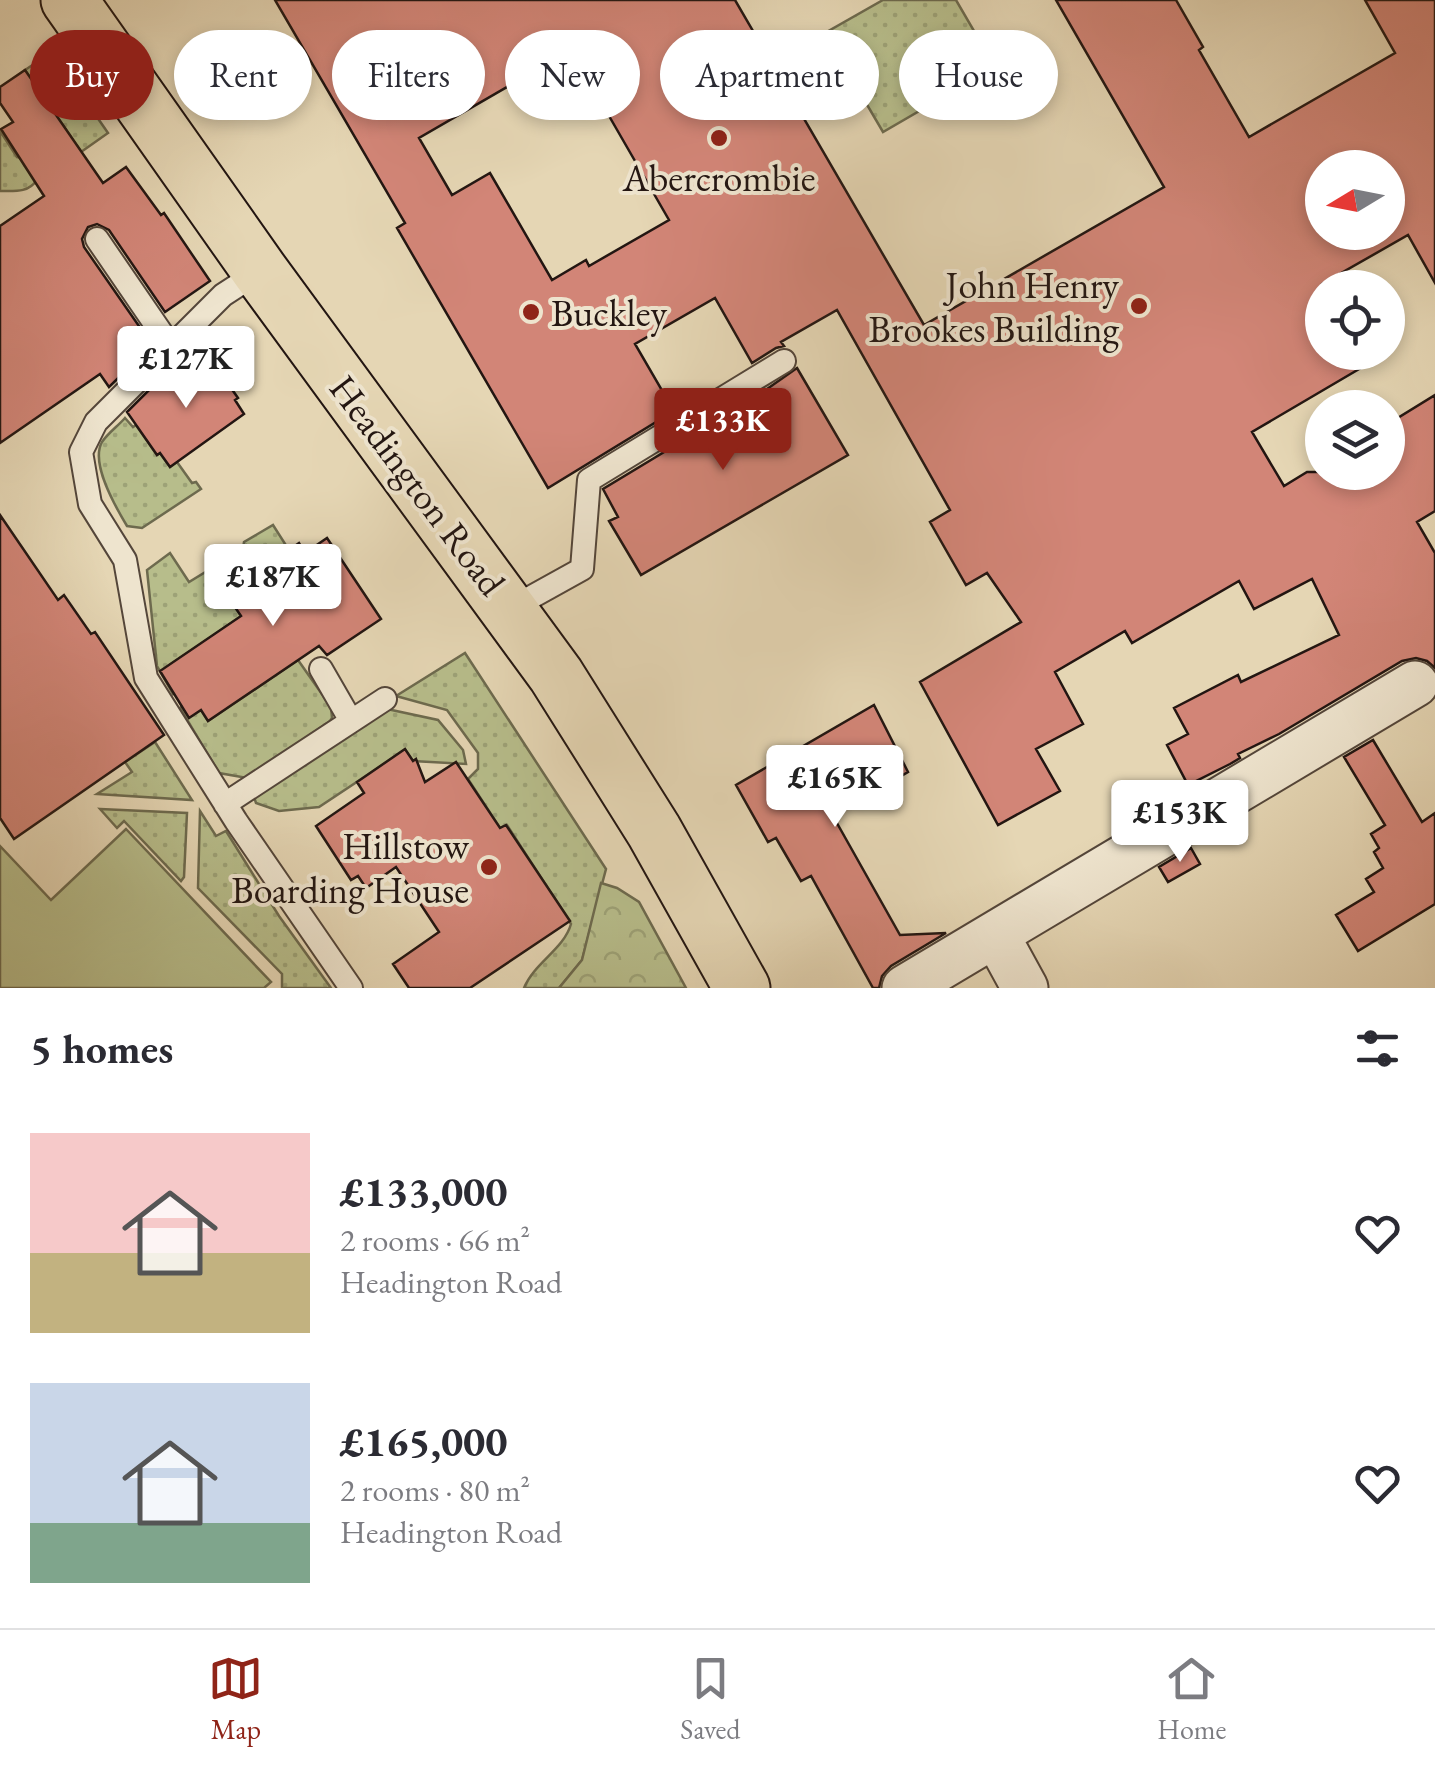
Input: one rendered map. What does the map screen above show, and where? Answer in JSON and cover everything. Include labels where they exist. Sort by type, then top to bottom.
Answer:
[{"type":"main road","name":"Headington Road","points":[[69,0],[260,270],[556,674],[632,794],[742,988]]},
{"type":"street","points":[[904,988],[955,976],[996,935],[1425,678]]},
{"type":"street","points":[[996,935],[1025,988]]},
{"type":"lane","points":[[97,240],[171,347]]},
{"type":"lane","points":[[260,270],[223,295],[96,422],[80,452],[90,504],[125,560],[146,678],[225,804],[351,988]]},
{"type":"lane","points":[[510,608],[582,569],[589,480],[784,361]]},
{"type":"lane","points":[[321,670],[351,721]]},
{"type":"lane","points":[[225,804],[385,699]]},
{"type":"green space","points":[[883,0],[956,0],[973,30],[899,30],[899,120],[904,120],[883,132],[876,120],[879,120],[879,30],[830,30]]},
{"type":"green space","points":[[59,120],[99,120],[108,133],[81,152]]},
{"type":"green space","points":[[0,131],[37,180],[30,187],[0,191]]},
{"type":"green space","points":[[125,418],[133,427],[136,425],[157,455],[160,453],[170,467],[177,462],[201,489],[142,528],[127,526],[99,461],[102,442]]},
{"type":"green space","points":[[273,525],[289,550],[264,601],[171,664],[184,685],[173,694],[157,666],[147,570],[170,553],[189,582],[243,549],[244,542]]},
{"type":"green space","points":[[465,653],[606,869],[582,960],[559,988],[524,988],[571,924],[507,825],[500,828],[468,779],[478,769],[478,753],[447,710],[396,696]]},
{"type":"green space","points":[[298,660],[331,707],[330,721],[247,778],[219,773],[180,708],[194,699],[208,721]]},
{"type":"green space","points":[[387,709],[438,720],[463,750],[466,764],[413,761],[405,750],[319,807],[279,811],[256,803],[254,797]]},
{"type":"green space","points":[[155,742],[192,800],[97,794],[132,772],[125,762]]},
{"type":"green space","points":[[100,809],[187,813],[181,881],[124,821],[117,828]]},
{"type":"green space","points":[[200,811],[216,836],[226,831],[279,916],[331,988],[282,988],[282,974],[198,888]]},
{"type":"green space","points":[[126,829],[271,982],[264,988],[0,988],[0,846],[51,900]]},
{"type":"green space","points":[[601,883],[639,902],[686,988],[559,988],[582,960]]},
{"type":"building","points":[[275,0],[735,0],[752,30],[660,30],[660,120],[805,120],[924,325],[1164,187],[1056,0],[1176,0],[1203,47],[1199,50],[1249,137],[1395,53],[1365,0],[1435,0],[1435,283],[1408,235],[1405,237],[1405,150],[1305,150],[1305,250],[1382,250],[1347,270],[1305,270],[1305,370],[1357,370],[1323,390],[1305,390],[1305,401],[1252,432],[1284,486],[1305,473],[1305,490],[1405,490],[1405,414],[1435,395],[1435,511],[1417,522],[1435,553],[1435,668],[1416,658],[1402,661],[1188,785],[1167,745],[1188,734],[1174,708],[1238,675],[1241,682],[1339,635],[1312,579],[1254,609],[1239,581],[1132,643],[1125,631],[1055,672],[1083,724],[1036,749],[1060,791],[998,825],[920,682],[1021,622],[987,573],[966,585],[930,522],[950,510],[837,310],[752,363],[715,298],[635,344],[674,411],[548,488],[397,228],[405,223],[345,120],[450,120],[419,138],[452,195],[490,173],[552,280],[586,260],[589,266],[669,220],[611,120],[640,120],[640,30],[505,30],[505,88],[485,100],[485,30],[332,30],[332,98],[312,63],[312,30],[292,30]]},
{"type":"building","points":[[25,70],[30,77],[30,120],[60,120],[103,183],[126,167],[161,215],[164,213],[210,281],[165,312],[109,230],[97,224],[88,227],[82,239],[84,247],[141,329],[131,336],[143,354],[109,387],[100,374],[0,443],[0,226],[44,196],[1,129],[13,122],[0,103],[0,87]]},
{"type":"building","points":[[207,354],[238,398],[235,400],[244,414],[170,467],[127,412],[160,379],[164,384]]},
{"type":"building","points":[[797,368],[848,455],[641,575],[609,521],[618,517],[603,489],[770,393],[767,389]]},
{"type":"building","points":[[0,515],[58,600],[64,595],[91,634],[95,632],[164,735],[14,839],[0,818]]},
{"type":"building","points":[[327,538],[381,619],[327,655],[319,646],[208,721],[201,710],[189,718],[160,671],[241,616],[226,594],[299,543],[305,553]]},
{"type":"building","points":[[874,705],[908,772],[833,816],[900,935],[946,933],[891,966],[882,976],[879,988],[873,988],[811,876],[801,881],[776,838],[768,842],[736,785]]},
{"type":"building","points":[[1373,740],[1422,822],[1435,813],[1435,904],[1358,951],[1336,915],[1374,892],[1366,879],[1383,868],[1374,852],[1379,848],[1371,834],[1385,825],[1344,757]]},
{"type":"building","name":"Hillstow Boarding House","points":[[405,749],[413,761],[416,759],[425,782],[456,762],[500,828],[506,825],[570,921],[470,988],[409,988],[393,964],[439,932],[396,867],[366,888],[358,876],[351,880],[316,826],[364,793],[357,782]]},
{"type":"building","points":[[1191,848],[1200,864],[1168,882],[1159,867]]},
{"type":"place","name":"Abercrombie","points":[[719,138]]},
{"type":"place","name":"John Henry Brookes Building","points":[[1139,306]]},
{"type":"place","name":"Buckley","points":[[531,312]]},
{"type":"place","name":"Hillstow Boarding House","points":[[489,867]]}]
